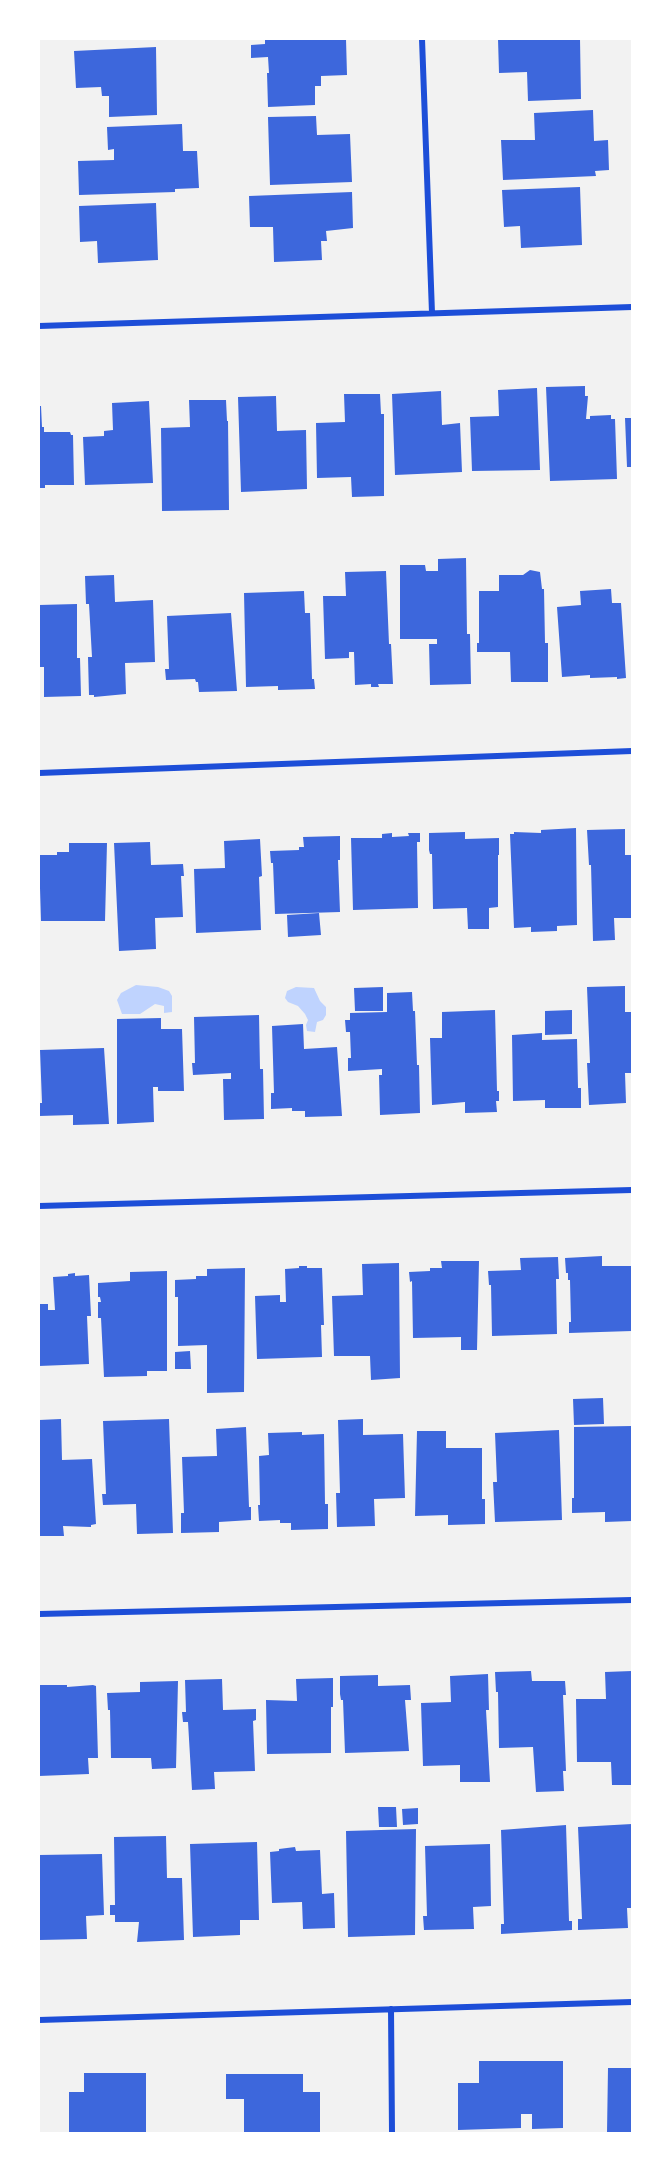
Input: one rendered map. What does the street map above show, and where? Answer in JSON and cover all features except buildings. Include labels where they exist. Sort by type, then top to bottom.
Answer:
[{"type":"street","points":[[422,39],[432,313]]},
{"type":"street","points":[[39,326],[632,307]]},
{"type":"street","points":[[39,773],[632,751]]},
{"type":"street","points":[[39,1206],[632,1190]]},
{"type":"street","points":[[39,1614],[632,1600]]},
{"type":"street","points":[[39,2020],[632,2002]]},
{"type":"street","points":[[391,2009],[392,2133]]},
{"type":"water","points":[[136,985],[158,987],[169,991],[172,996],[172,1012],[164,1013],[164,1006],[155,1004],[140,1014],[122,1014],[117,1000],[121,993]]},
{"type":"water","points":[[296,987],[314,988],[320,1001],[326,1007],[326,1015],[323,1020],[317,1022],[315,1032],[307,1031],[308,1020],[305,1014],[298,1006],[288,1002],[285,998],[287,991]]}]
